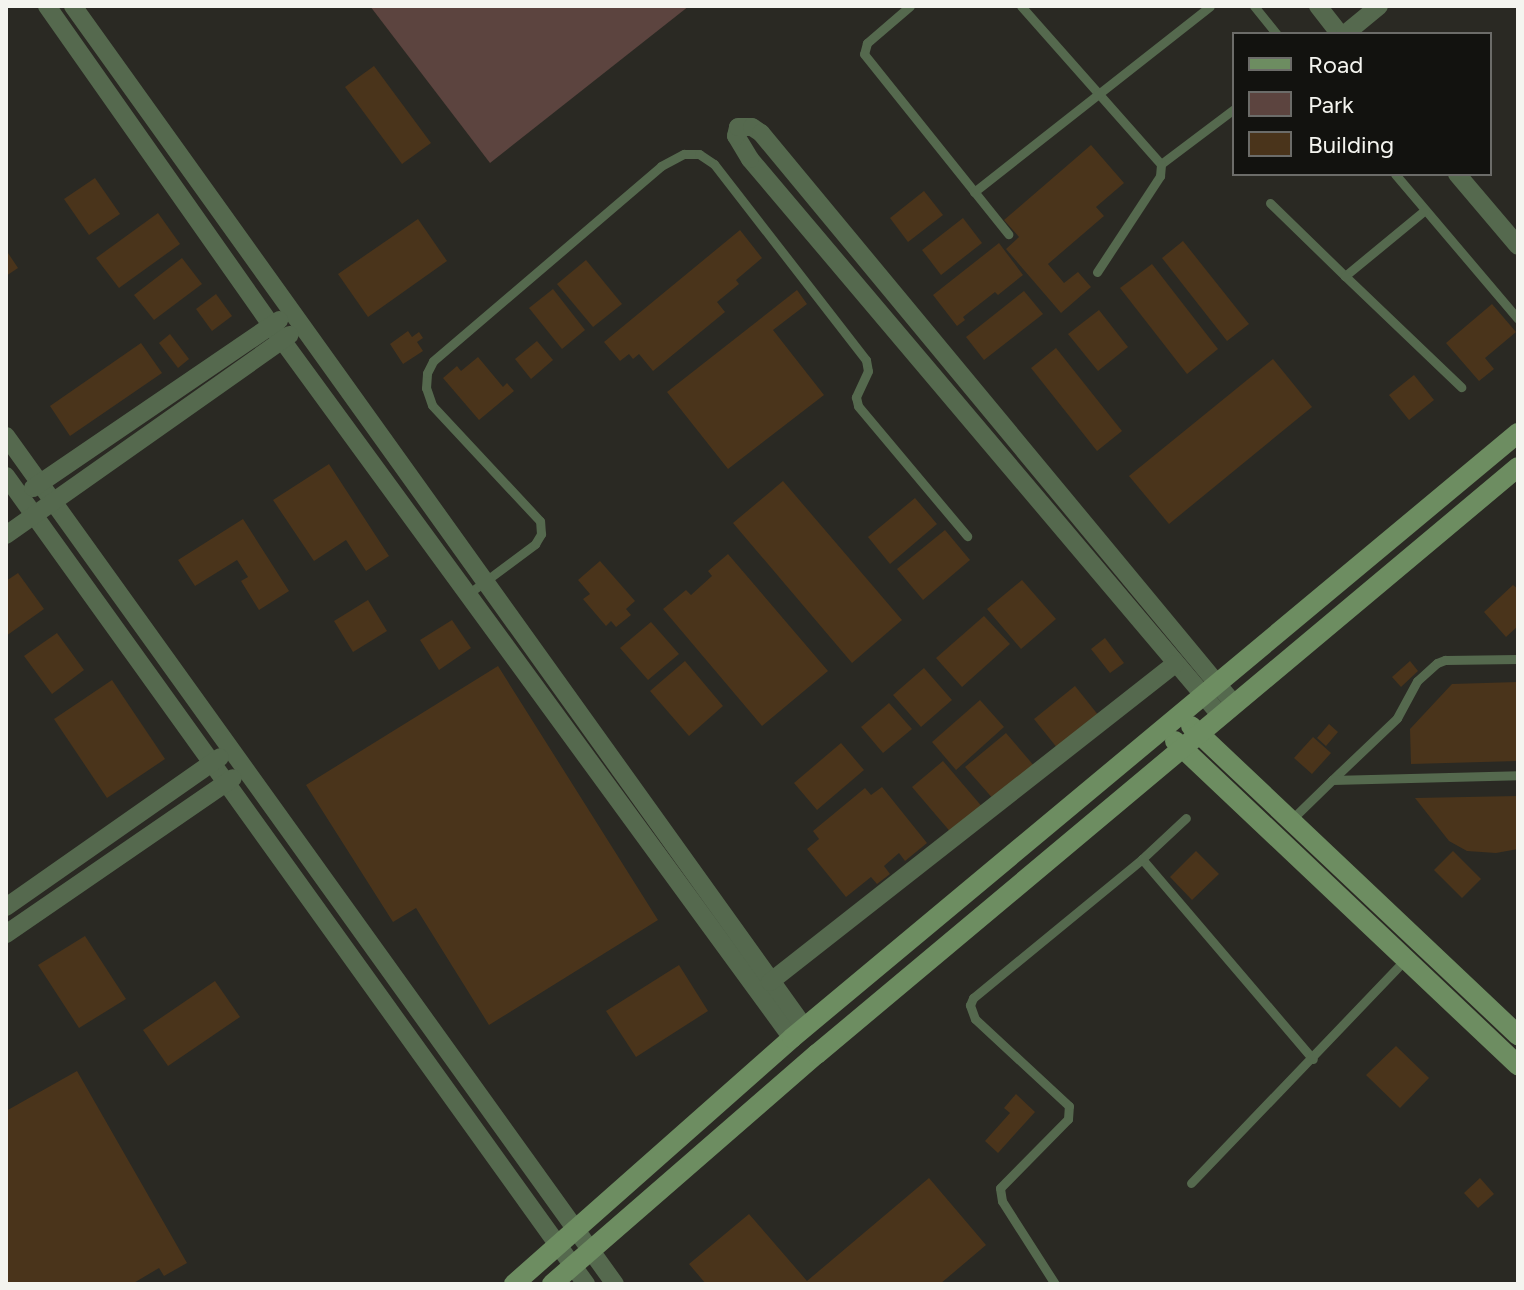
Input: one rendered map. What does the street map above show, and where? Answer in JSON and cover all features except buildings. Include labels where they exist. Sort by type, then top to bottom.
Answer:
[{"type":"street","points":[[47,6],[276,332],[468,594],[799,1033]]},
{"type":"street","points":[[73,6],[770,982],[799,1033]]},
{"type":"street","points":[[1318,6],[1340,32]]},
{"type":"street","points":[[1345,32],[1379,6]]},
{"type":"street","points":[[1208,688],[1175,664],[750,159],[736,136],[738,127],[752,127],[761,133],[1227,710]]},
{"type":"street","points":[[1459,176],[1518,246]]},
{"type":"street","points":[[21,497],[296,319]]},
{"type":"street","points":[[6,535],[276,332]]},
{"type":"street","points":[[514,1284],[799,1033],[1163,730],[1208,688],[1518,433]]},
{"type":"street","points":[[6,436],[615,1284]]},
{"type":"street","points":[[552,1284],[817,1054],[1518,467]]},
{"type":"street","points":[[6,476],[586,1284]]},
{"type":"street","points":[[770,982],[1175,664]]},
{"type":"street","points":[[1180,715],[1518,1035]]},
{"type":"street","points":[[1163,730],[1518,1065]]},
{"type":"street","points":[[6,907],[231,750]]},
{"type":"street","points":[[6,934],[245,770]]},
{"type":"lane","points":[[910,6],[867,43],[864,54],[1008,234]]},
{"type":"lane","points":[[1021,6],[1161,164],[1160,176],[1097,272]]},
{"type":"lane","points":[[974,192],[1210,6]]},
{"type":"lane","points":[[1254,6],[1275,32]]},
{"type":"lane","points":[[1161,164],[1232,111]]},
{"type":"lane","points":[[468,594],[535,544],[541,534],[540,521],[432,405],[426,388],[427,373],[433,361],[661,166],[684,154],[699,154],[714,164],[866,360],[868,371],[856,397],[858,406],[967,536]]},
{"type":"lane","points":[[1397,176],[1518,319]]},
{"type":"lane","points":[[1270,203],[1461,387]]},
{"type":"lane","points":[[1345,276],[1425,210]]},
{"type":"lane","points":[[1291,820],[1397,718],[1417,681],[1437,663],[1445,660],[1518,659]]},
{"type":"lane","points":[[1332,780],[1518,775]]},
{"type":"lane","points":[[1055,1284],[1002,1201],[1000,1188],[1068,1119],[1069,1106],[975,1019],[970,1005],[973,998],[1142,859],[1186,818]]},
{"type":"lane","points":[[1142,859],[1313,1059]]},
{"type":"lane","points":[[1191,1183],[1406,960]]},
{"type":"green space","points":[[370,6],[689,6],[490,163]]}]
